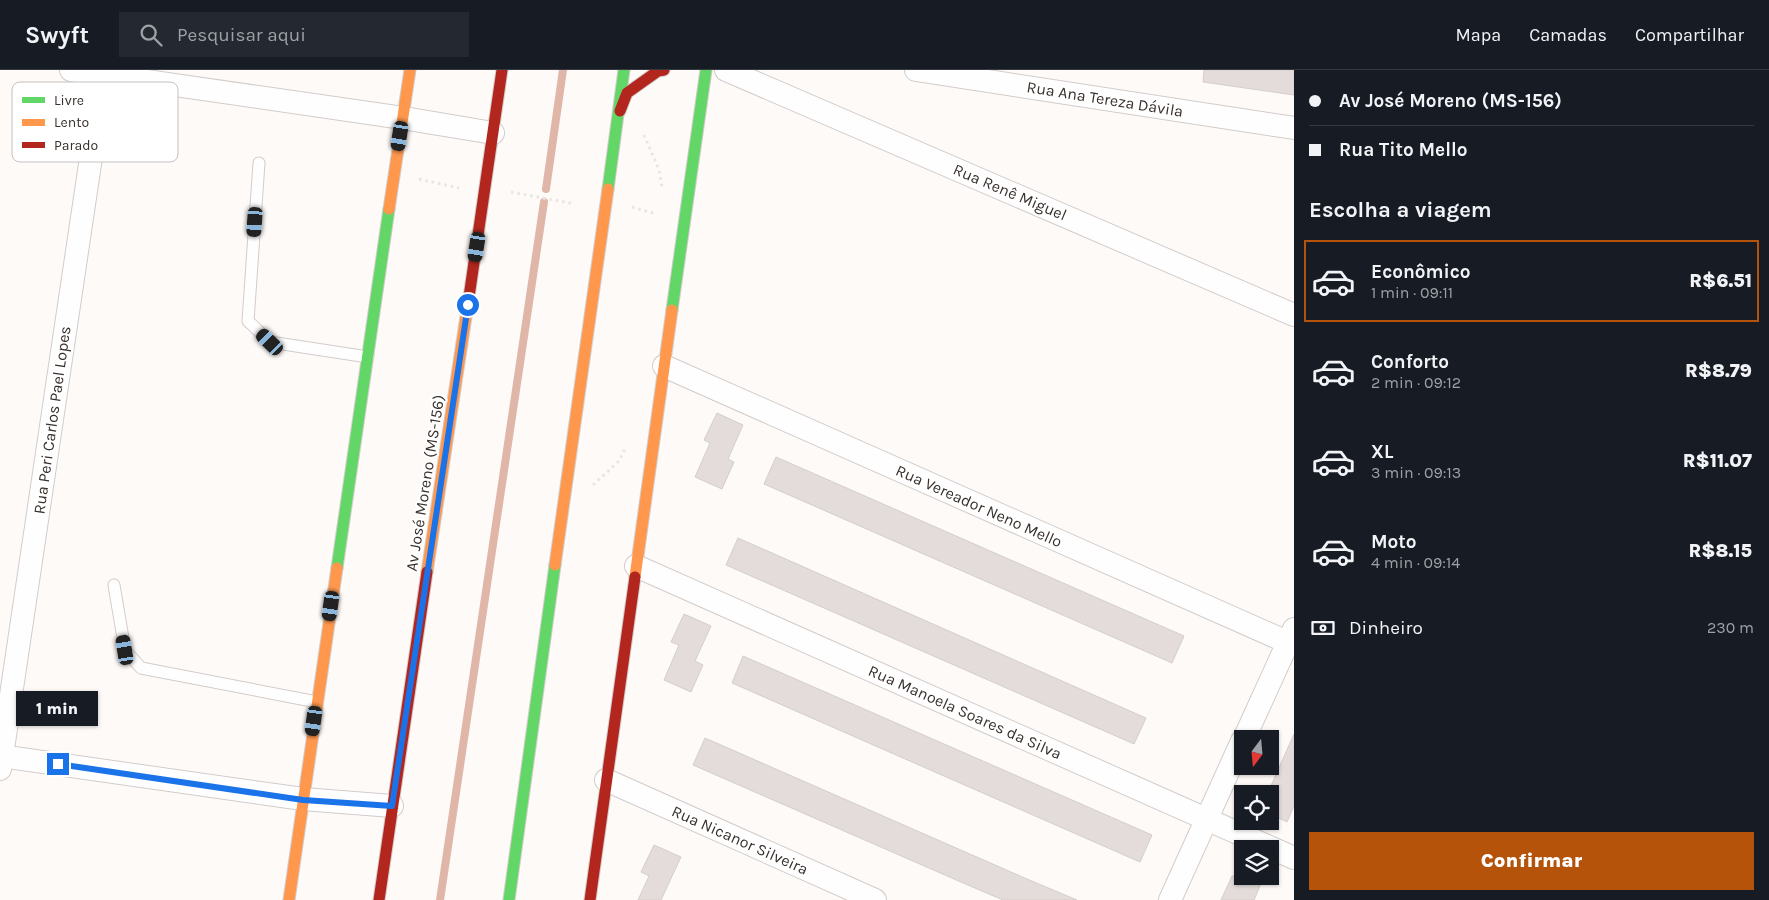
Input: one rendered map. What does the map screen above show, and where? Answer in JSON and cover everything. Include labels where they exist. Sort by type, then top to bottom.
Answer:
[{"type":"main road","points":[[289,900],[410,70]]},
{"type":"main road","name":"Av José Moreno (MS-156)","points":[[379,900],[502,70]]},
{"type":"main road","points":[[509,900],[624,70]]},
{"type":"main road","points":[[618,114],[627,93],[658,71],[664,70]]},
{"type":"main road","points":[[590,900],[706,70]]},
{"type":"street","points":[[71,70],[103,72],[168,82]]},
{"type":"street","name":"Rua Renê Miguel","points":[[726,70],[1294,315]]},
{"type":"street","name":"Rua Ana Tereza Dávila","points":[[916,70],[1294,128]]},
{"type":"street","points":[[178,84],[493,133]]},
{"type":"street","name":"Rua Peri Carlos Pael Lopes","points":[[1,761],[90,162]]},
{"type":"street","name":"Rua Vereador Neno Mello","points":[[664,366],[1292,639]]},
{"type":"street","name":"Rua Manoela Soares da Silva","points":[[636,566],[1294,858]]},
{"type":"street","points":[[1248,730],[1292,639]]},
{"type":"street","points":[[1170,900],[1234,760]]},
{"type":"street","points":[[1,761],[303,800],[392,806]]},
{"type":"street","name":"Rua Nicanor Silveira","points":[[606,780],[875,900]]},
{"type":"lane","points":[[259,163],[248,321],[270,342],[368,357]]},
{"type":"lane","points":[[114,585],[125,650],[141,668],[317,702]]},
{"type":"path","points":[[643,129],[644,138],[659,170],[663,195]]},
{"type":"path","points":[[413,177],[460,188]]},
{"type":"path","points":[[507,191],[575,204]]},
{"type":"path","points":[[628,206],[656,214]]},
{"type":"path","points":[[588,489],[619,462],[627,447]]},
{"type":"building","points":[[1204,70],[1294,70],[1294,95],[1203,82]]},
{"type":"building","points":[[717,413],[743,425],[728,459],[734,462],[722,489],[695,477],[710,443],[704,440]]},
{"type":"building","points":[[776,457],[1184,636],[1172,663],[764,484]]},
{"type":"building","points":[[738,538],[1146,718],[1134,744],[726,565]]},
{"type":"building","points":[[684,614],[711,626],[695,661],[703,665],[691,692],[664,680],[679,645],[671,642]]},
{"type":"building","points":[[743,656],[1152,835],[1140,862],[732,683]]},
{"type":"building","points":[[1294,734],[1294,806],[1287,822],[1279,818],[1279,785],[1271,785],[1276,775],[1279,775],[1279,768]]},
{"type":"building","points":[[705,738],[1077,900],[1003,900],[970,886],[693,765]]},
{"type":"building","points":[[654,845],[681,857],[661,900],[638,900],[649,876],[641,872]]},
{"type":"building","points":[[1232,876],[1234,876],[1234,885],[1260,885],[1254,900],[1221,900]]},
{"type":"waterway","points":[[546,189],[563,70]]},
{"type":"waterway","points":[[440,900],[544,202]]},
{"type":"traffic: fast","points":[[608,189],[624,70]]},
{"type":"traffic: fast","points":[[672,310],[706,70]]},
{"type":"traffic: fast","points":[[337,568],[389,209]]},
{"type":"traffic: fast","points":[[509,900],[555,565]]},
{"type":"traffic: slow","points":[[389,209],[410,70]]},
{"type":"traffic: slow","points":[[555,565],[608,189]]},
{"type":"traffic: slow","points":[[427,572],[469,297]]},
{"type":"traffic: slow","points":[[635,577],[672,310]]},
{"type":"traffic: slow","points":[[289,900],[337,568]]},
{"type":"traffic: jam","points":[[469,297],[502,70]]},
{"type":"traffic: jam","points":[[620,111],[627,93],[658,71],[664,70]]},
{"type":"traffic: jam","points":[[379,900],[427,572]]},
{"type":"traffic: jam","points":[[590,900],[635,577]]},
{"type":"route","points":[[58,764],[303,800],[392,806],[468,305]]}]
